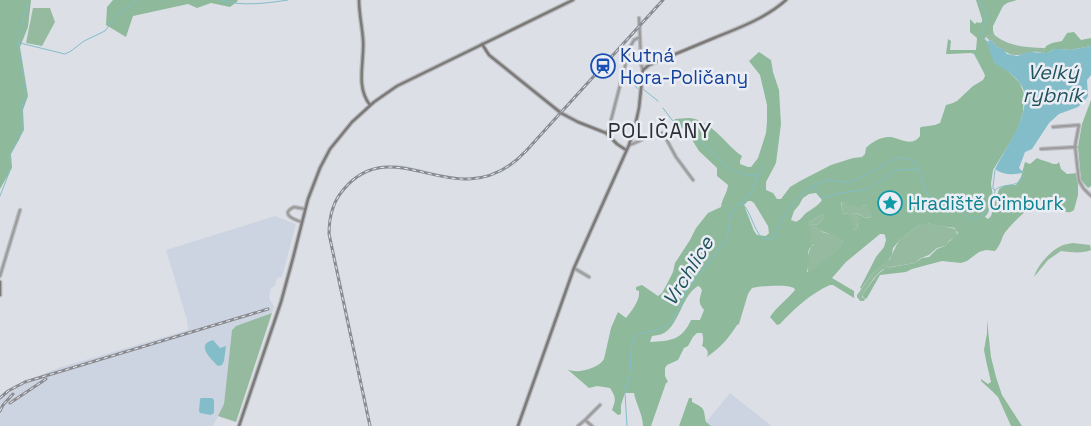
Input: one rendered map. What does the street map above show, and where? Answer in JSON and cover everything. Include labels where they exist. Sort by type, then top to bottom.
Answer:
[{"type":"street","points":[[359,0],[364,49],[362,85],[365,96],[370,104]]},
{"type":"street","points":[[239,426],[282,297],[315,178],[327,154],[348,126],[370,104],[397,86],[573,0]]},
{"type":"street","points":[[643,70],[649,65],[758,20],[786,0]]},
{"type":"street","points":[[518,426],[574,268],[629,145],[637,118],[643,70],[641,64],[639,18]]},
{"type":"street","points":[[606,133],[609,130],[630,47],[634,40],[640,37]]},
{"type":"street","points":[[482,44],[489,55],[561,113],[606,133],[626,150]]},
{"type":"street","points":[[1053,127],[1079,125],[1076,147],[1079,180],[1091,196]]},
{"type":"street","points":[[629,145],[654,134],[663,133],[676,157],[694,180]]},
{"type":"street","points":[[1042,149],[1076,147]]},
{"type":"street","points":[[302,222],[289,216],[289,212],[294,207],[305,209]]},
{"type":"street","points":[[0,276],[20,210]]},
{"type":"street","points":[[574,268],[589,277]]},
{"type":"street","points":[[0,282],[0,295]]},
{"type":"street","points":[[578,426],[600,405]]},
{"type":"street","points":[[585,420],[592,426]]},
{"type":"shaded area","points":[[660,0],[665,0],[513,166],[501,173],[482,179],[462,181],[408,170],[384,168],[359,178],[350,184],[343,193],[333,213],[331,234],[372,426],[368,426],[328,235],[330,212],[340,191],[361,172],[384,165],[402,165],[462,178],[488,174],[506,166],[525,150]]},
{"type":"shaded area","points":[[275,216],[296,224],[282,277],[277,278],[275,286],[271,288],[269,298],[274,307],[272,313],[236,326],[232,330],[224,405],[213,426],[0,426],[0,396],[15,385],[61,367],[188,330],[187,320],[166,250]]},
{"type":"shaded area","points":[[730,393],[772,426],[711,426],[706,422]]},
{"type":"green space","points":[[0,0],[31,0],[28,27],[20,47],[28,96],[23,110],[24,130],[11,154],[12,168],[0,189]]},
{"type":"green space","points":[[113,0],[238,1],[230,7],[211,3],[197,8],[188,4],[133,16],[126,37],[106,25],[107,7]]},
{"type":"green space","points":[[976,0],[1017,0],[1003,6],[993,26],[995,36],[992,33],[984,39],[988,42],[994,62],[1007,70],[1020,83],[1024,94],[1023,112],[1017,131],[993,170],[991,184],[993,197],[985,217],[988,219],[991,216],[999,189],[1006,185],[1016,185],[1021,177],[1025,162],[1030,164],[1037,158],[1053,164],[1059,162],[1061,169],[1067,174],[1078,173],[1078,195],[1074,210],[1066,212],[1060,210],[1057,200],[1051,197],[1045,198],[1032,206],[1013,224],[1004,234],[995,251],[986,250],[979,252],[961,263],[942,261],[906,272],[880,275],[865,299],[862,295],[886,268],[915,263],[922,258],[929,257],[937,249],[945,246],[958,233],[955,228],[927,223],[919,225],[899,241],[893,248],[892,255],[888,261],[873,273],[861,289],[876,257],[884,247],[885,235],[880,234],[846,262],[832,278],[854,291],[854,298],[830,285],[809,297],[777,325],[770,317],[795,290],[794,288],[768,286],[752,288],[748,294],[739,324],[716,350],[707,357],[707,350],[702,346],[702,333],[697,333],[688,346],[684,348],[678,360],[667,365],[665,376],[668,382],[666,383],[651,426],[643,426],[634,393],[625,393],[621,405],[621,414],[618,415],[612,410],[615,399],[610,388],[597,386],[589,388],[567,369],[582,371],[595,367],[602,362],[611,328],[618,312],[626,318],[637,302],[639,291],[636,290],[636,287],[642,285],[658,296],[662,293],[673,272],[675,263],[696,228],[708,213],[721,207],[728,185],[717,176],[717,168],[699,151],[686,130],[672,125],[675,119],[693,118],[709,126],[742,156],[740,164],[751,167],[758,158],[766,133],[767,105],[760,75],[749,61],[759,52],[771,60],[779,90],[781,124],[776,163],[766,182],[766,190],[773,193],[777,199],[781,199],[790,187],[800,181],[831,165],[862,157],[865,154],[866,148],[877,140],[891,137],[910,142],[914,141],[920,136],[921,127],[940,123],[946,105],[957,101],[973,86],[983,80],[985,76],[974,54],[946,54],[948,39],[951,41],[950,50],[976,50],[977,38],[970,32],[970,19],[975,24],[982,22]],"holes":[[[816,193],[822,200],[800,220],[796,222],[791,220],[794,211],[803,198],[809,194]],[[748,201],[754,203],[768,226],[769,233],[766,236],[757,235],[754,231],[744,205]],[[842,202],[858,207],[866,205],[872,216],[867,218],[852,213],[859,219],[857,222],[858,228],[855,230],[849,214],[842,213]],[[824,214],[824,218],[817,225],[812,225],[843,242],[828,258],[807,272],[810,263],[808,258],[809,250],[814,244],[810,241],[809,223]],[[698,286],[702,290],[700,303],[704,310],[700,320],[691,320],[684,332],[675,338],[650,342],[652,336],[663,334],[669,329],[688,296]]]},
{"type":"green space","points":[[33,8],[50,8],[55,22],[42,46],[26,43]]},
{"type":"green space","points":[[1074,32],[1081,40],[1091,38],[1091,46],[1070,50],[1054,49],[1043,53],[1046,46],[1062,41],[1067,33]]},
{"type":"green space","points":[[990,33],[1011,44],[1045,48],[1043,53],[1034,52],[1012,55],[997,47],[986,37]]},
{"type":"green space","points":[[1091,100],[1091,186],[1088,188],[1081,180],[1078,147],[1082,124]]},
{"type":"green space","points":[[842,202],[860,206],[867,205],[872,216],[867,218],[852,213],[859,219],[857,223],[858,228],[855,230],[849,214],[842,213]]},
{"type":"green space","points":[[824,214],[824,218],[817,225],[812,225],[821,231],[840,238],[843,242],[828,258],[808,272],[808,255],[811,246],[814,245],[810,241],[809,223]]},
{"type":"green space","points":[[923,223],[956,229],[956,237],[945,246],[937,248],[915,263],[882,270],[862,295],[865,299],[864,301],[860,301],[857,295],[873,273],[890,259],[899,241]]},
{"type":"green space","points":[[1073,243],[1090,245],[1091,250],[1080,252],[1061,251],[1048,260],[1034,277],[1048,255],[1062,245]]},
{"type":"green space","points":[[272,313],[236,422],[218,416],[224,404],[232,330],[236,326]]},
{"type":"green space","points":[[987,320],[991,357],[996,377],[1002,395],[1022,426],[1011,426],[998,397],[981,381],[981,379],[988,384],[991,382],[984,350]]},
{"type":"green space","points":[[689,398],[692,398],[692,402],[703,409],[706,422],[711,426],[679,426]]},
{"type":"water","name":"Velký rybník","points":[[989,40],[1007,54],[1017,56],[1030,52],[1047,53],[1054,49],[1070,50],[1091,46],[1091,75],[1087,80],[1088,96],[1078,107],[1059,114],[1049,123],[1032,149],[1025,152],[1019,168],[1022,173],[1008,174],[995,169],[1018,127],[1025,104],[1024,93],[1018,80],[994,62]]},
{"type":"water","points":[[213,340],[220,348],[226,346],[222,365],[218,366],[206,352],[205,345]]},
{"type":"water","points":[[201,398],[212,398],[214,400],[214,413],[211,415],[200,413]]},
{"type":"waterway","points":[[0,196],[9,173],[10,154],[22,130],[23,100],[26,96],[19,38],[28,0]]},
{"type":"waterway","points":[[20,43],[65,54],[84,41],[105,31],[116,16],[136,0]]},
{"type":"waterway","points":[[221,0],[245,4],[288,0]]},
{"type":"waterway","points":[[979,0],[987,15],[982,28],[982,34],[987,42]]},
{"type":"waterway","points":[[620,68],[638,89]]},
{"type":"waterway","points":[[643,89],[658,101]]},
{"type":"waterway","points":[[663,108],[672,120],[687,128],[726,167],[733,171],[758,176],[747,198]]},
{"type":"waterway","name":"Vrchlice","points":[[627,426],[625,393],[630,373],[633,339],[639,334],[657,330],[673,320],[687,290],[724,242],[727,236],[731,213],[738,204],[742,203],[745,207],[762,238],[771,239],[776,236],[780,223],[793,203],[813,186],[827,180],[850,182],[897,158],[906,158],[915,162],[930,198],[936,202],[953,207],[975,219],[990,208],[995,190],[1020,181],[1023,178],[1024,173],[1022,171]]},
{"type":"waterway","points":[[758,176],[763,167]]},
{"type":"waterway","points":[[822,196],[823,198],[840,193],[869,189],[897,170],[917,169]]},
{"type":"waterway","points":[[995,170],[993,189],[995,190]]},
{"type":"waterway","points":[[814,187],[819,193]]},
{"type":"waterway","name":"Vrchlice","points":[[742,203],[746,198]]},
{"type":"railway","points":[[370,426],[329,234],[332,210],[340,194],[358,176],[373,169],[388,167],[404,168],[453,178],[469,179],[501,171],[526,151],[663,0]]},
{"type":"railway","points":[[0,398],[8,391],[25,382],[268,309]]},
{"type":"railway","points":[[10,403],[46,379]]},
{"type":"railway","points":[[0,411],[13,394]]},
{"type":"place","name":"Kutná Hora-Poličany","points":[[603,66]]},
{"type":"place","name":"Hradiště Cimburk","points":[[890,203]]},
{"type":"district","name":"POLIČANY","points":[[660,131]]}]
